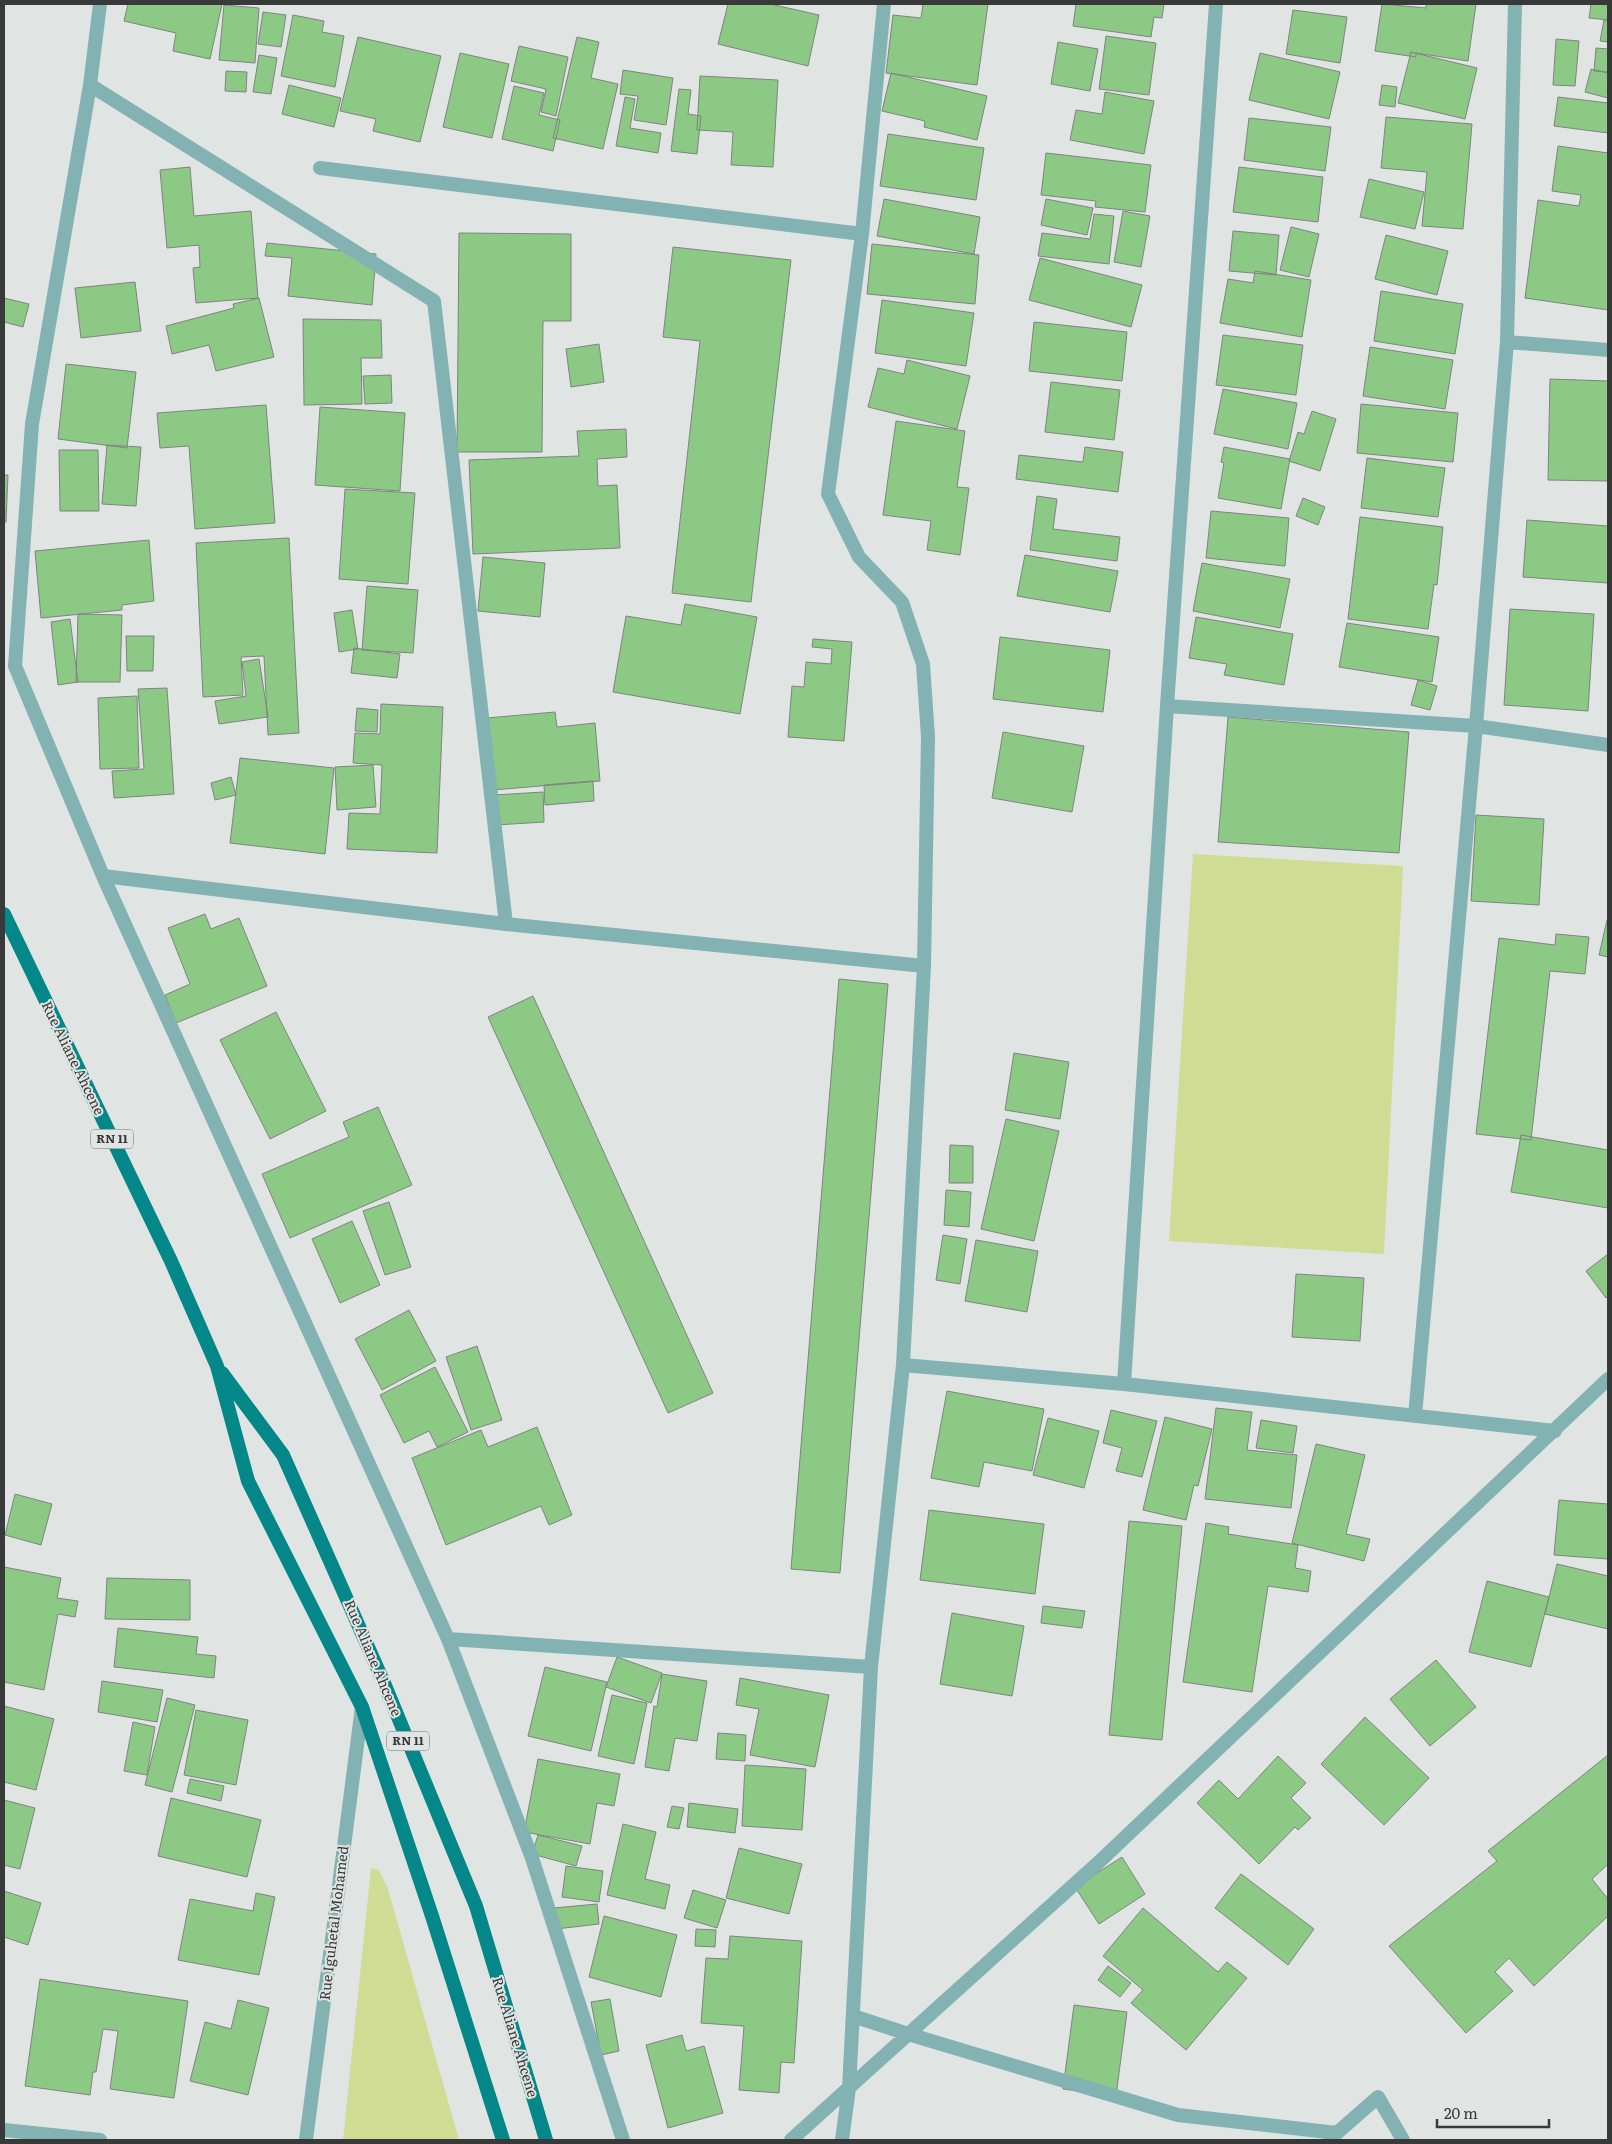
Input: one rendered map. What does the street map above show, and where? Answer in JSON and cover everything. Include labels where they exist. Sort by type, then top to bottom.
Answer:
[{"type":"main road","name":"Rue Aliane Ahcene","points":[[4,914],[170,1261],[217,1366],[248,1481],[362,1707],[432,1916],[503,2140]]},
{"type":"main road","name":"Rue Aliane Ahcene","points":[[217,1366],[283,1455],[384,1683],[476,1906],[546,2140]]},
{"type":"street","points":[[100,4],[90,85],[32,424],[9,668],[448,1639],[532,1858],[623,2140]]},
{"type":"street","points":[[842,2140],[849,2088],[871,1667],[903,1365],[924,966],[928,736],[923,664],[902,602],[859,557],[828,494],[862,234],[884,4]]},
{"type":"street","points":[[1124,1384],[1216,4]]},
{"type":"street","points":[[1415,1416],[1476,726],[1507,342],[1515,4]]},
{"type":"street","points":[[90,85],[434,301],[506,924]]},
{"type":"street","points":[[320,168],[862,234]]},
{"type":"street","points":[[1507,342],[1608,350]]},
{"type":"street","points":[[1168,706],[1476,726],[1608,745]]},
{"type":"street","points":[[103,876],[506,924],[924,966]]},
{"type":"street","points":[[903,1365],[1124,1384],[1555,1431]]},
{"type":"street","points":[[791,2140],[1099,1862],[1608,1379]]},
{"type":"street","points":[[448,1639],[871,1667]]},
{"type":"street","name":"Rue Iguhetal Mohamed","points":[[306,2140],[362,1707]]},
{"type":"street","points":[[853,2016],[1178,2115],[1333,2136],[1378,2097],[1404,2140]]},
{"type":"street","points":[[4,2130],[100,2140]]},
{"type":"green space","points":[[1193,854],[1403,866],[1384,1254],[1169,1241]]},
{"type":"green space","points":[[371,1868],[379,1870],[388,1889],[459,2140],[343,2140]]},
{"type":"building","points":[[128,4],[222,4],[210,59],[173,51],[176,33],[124,21]]},
{"type":"building","points":[[728,4],[770,4],[819,15],[808,66],[718,44]]},
{"type":"building","points":[[923,4],[988,4],[977,85],[886,73],[893,15],[921,18]]},
{"type":"building","points":[[1076,4],[1164,4],[1162,18],[1154,17],[1151,37],[1073,26]]},
{"type":"building","points":[[1382,4],[1426,8],[1426,4],[1476,4],[1468,61],[1416,53],[1416,57],[1375,51]]},
{"type":"building","points":[[1591,4],[1608,4],[1608,20],[1589,18]]},
{"type":"building","points":[[224,5],[259,8],[255,63],[219,60]]},
{"type":"building","points":[[1293,10],[1347,17],[1340,63],[1286,54]]},
{"type":"building","points":[[263,12],[286,15],[281,47],[258,44]]},
{"type":"building","points":[[293,15],[324,21],[322,32],[344,36],[335,87],[281,76]]},
{"type":"building","points":[[1604,20],[1608,21],[1608,42],[1600,41]]},
{"type":"building","points":[[1106,36],[1156,43],[1149,95],[1099,89]]},
{"type":"building","points":[[358,37],[441,56],[420,142],[373,131],[376,119],[340,111]]},
{"type":"building","points":[[577,37],[599,42],[591,78],[618,84],[603,149],[553,138]]},
{"type":"building","points":[[1556,39],[1579,41],[1575,86],[1553,85]]},
{"type":"building","points":[[1058,42],[1098,49],[1090,91],[1051,84]]},
{"type":"building","points":[[519,46],[568,57],[556,116],[541,112],[546,89],[511,81]]},
{"type":"building","points":[[1596,48],[1608,49],[1608,72],[1594,71]]},
{"type":"building","points":[[1411,52],[1477,68],[1465,119],[1398,103]]},
{"type":"building","points":[[460,53],[509,64],[492,138],[443,127]]},
{"type":"building","points":[[1260,53],[1340,72],[1329,119],[1249,100]]},
{"type":"building","points":[[259,55],[277,58],[271,94],[253,92]]},
{"type":"building","points":[[1591,69],[1608,73],[1608,98],[1585,92]]},
{"type":"building","points":[[623,70],[673,78],[666,125],[634,120],[638,96],[620,94]]},
{"type":"building","points":[[226,71],[247,72],[246,92],[225,91]]},
{"type":"building","points":[[891,73],[987,96],[977,140],[924,127],[925,121],[882,111]]},
{"type":"building","points":[[700,76],[778,80],[773,167],[731,165],[733,132],[697,130]]},
{"type":"building","points":[[289,85],[341,98],[334,127],[282,114]]},
{"type":"building","points":[[1382,85],[1397,87],[1395,107],[1379,105]]},
{"type":"building","points":[[514,86],[544,93],[539,115],[560,120],[553,151],[502,139]]},
{"type":"building","points":[[679,89],[691,90],[688,114],[701,116],[697,154],[671,151]]},
{"type":"building","points":[[1105,92],[1154,101],[1144,154],[1070,140],[1076,110],[1102,114]]},
{"type":"building","points":[[625,97],[635,99],[630,128],[661,133],[658,153],[616,146]]},
{"type":"building","points":[[1558,97],[1608,103],[1608,133],[1554,126]]},
{"type":"building","points":[[1386,117],[1472,124],[1463,229],[1422,226],[1427,172],[1381,168]]},
{"type":"building","points":[[1249,118],[1331,127],[1325,171],[1244,160]]},
{"type":"building","points":[[888,134],[984,148],[976,200],[880,186]]},
{"type":"building","points":[[1558,146],[1608,153],[1608,310],[1525,298],[1538,200],[1579,206],[1581,195],[1552,191]]},
{"type":"building","points":[[1046,153],[1151,165],[1145,212],[1095,207],[1096,201],[1041,195]]},
{"type":"building","points":[[190,167],[194,216],[251,211],[258,298],[196,303],[193,268],[200,267],[199,245],[167,248],[160,170]]},
{"type":"building","points":[[1239,167],[1323,177],[1318,222],[1233,212]]},
{"type":"building","points":[[1369,179],[1424,192],[1415,229],[1360,217]]},
{"type":"building","points":[[884,199],[980,217],[974,254],[877,236]]},
{"type":"building","points":[[1046,199],[1093,208],[1087,235],[1041,225]]},
{"type":"building","points":[[1123,211],[1150,216],[1141,267],[1114,262]]},
{"type":"building","points":[[1094,214],[1114,216],[1109,264],[1038,256],[1042,233],[1090,239]]},
{"type":"building","points":[[1291,227],[1319,234],[1309,277],[1280,270]]},
{"type":"building","points":[[1233,231],[1279,235],[1276,275],[1229,271]]},
{"type":"building","points":[[459,233],[571,234],[571,321],[543,321],[542,452],[457,452]]},
{"type":"building","points":[[1386,235],[1448,251],[1437,295],[1375,279]]},
{"type":"building","points":[[267,243],[376,254],[372,305],[288,296],[292,258],[265,256]]},
{"type":"building","points":[[872,244],[979,255],[975,304],[867,294]]},
{"type":"building","points":[[673,247],[791,260],[751,602],[672,593],[700,341],[663,337]]},
{"type":"building","points":[[1040,258],[1142,285],[1131,327],[1029,300]]},
{"type":"building","points":[[1255,271],[1311,280],[1302,337],[1220,323],[1228,279],[1253,283]]},
{"type":"building","points":[[135,282],[141,331],[81,338],[75,288]]},
{"type":"building","points":[[1381,291],[1463,304],[1455,354],[1374,341]]},
{"type":"building","points":[[4,298],[29,304],[23,327],[4,322]]},
{"type":"building","points":[[259,298],[274,357],[216,371],[209,345],[172,354],[166,326],[234,308],[233,304]]},
{"type":"building","points":[[882,300],[974,313],[966,366],[875,353]]},
{"type":"building","points":[[303,319],[381,320],[382,358],[361,358],[362,404],[304,405]]},
{"type":"building","points":[[1034,322],[1127,332],[1122,381],[1029,371]]},
{"type":"building","points":[[1223,335],[1303,345],[1296,395],[1216,385]]},
{"type":"building","points":[[599,344],[604,382],[571,387],[566,349]]},
{"type":"building","points":[[1370,347],[1453,360],[1445,409],[1363,396]]},
{"type":"building","points":[[907,360],[970,376],[957,429],[868,407],[878,368],[904,374]]},
{"type":"building","points":[[66,364],[136,372],[127,448],[58,439]]},
{"type":"building","points":[[391,375],[392,403],[365,404],[363,376]]},
{"type":"building","points":[[1550,379],[1608,381],[1608,481],[1548,480]]},
{"type":"building","points":[[1051,382],[1120,390],[1114,440],[1045,432]]},
{"type":"building","points":[[1223,389],[1297,403],[1288,449],[1214,434]]},
{"type":"building","points":[[1361,404],[1458,413],[1453,462],[1357,453]]},
{"type":"building","points":[[266,405],[275,523],[195,529],[189,446],[160,448],[157,413]]},
{"type":"building","points":[[320,407],[405,413],[400,491],[315,485]]},
{"type":"building","points":[[1312,411],[1336,419],[1320,471],[1289,461],[1298,432],[1304,434]]},
{"type":"building","points":[[896,421],[965,431],[957,487],[969,488],[960,555],[927,550],[931,521],[883,515]]},
{"type":"building","points":[[626,429],[627,457],[597,459],[598,486],[617,485],[620,548],[473,554],[469,460],[579,456],[577,431]]},
{"type":"building","points":[[107,445],[141,447],[136,506],[102,504]]},
{"type":"building","points":[[1085,447],[1123,452],[1118,492],[1016,479],[1019,455],[1083,462]]},
{"type":"building","points":[[1224,447],[1290,459],[1281,509],[1218,498],[1224,463],[1221,462]]},
{"type":"building","points":[[59,450],[98,450],[99,511],[60,511]]},
{"type":"building","points":[[1367,458],[1445,468],[1438,517],[1361,508]]},
{"type":"building","points":[[4,475],[8,475],[6,522],[4,522]]},
{"type":"building","points":[[345,489],[415,493],[408,584],[339,579]]},
{"type":"building","points":[[1037,496],[1057,499],[1053,529],[1120,537],[1117,561],[1030,550]]},
{"type":"building","points":[[1303,498],[1325,507],[1318,525],[1296,516]]},
{"type":"building","points":[[1211,511],[1289,518],[1285,566],[1206,558]]},
{"type":"building","points":[[1360,517],[1443,527],[1437,585],[1434,584],[1428,629],[1348,619]]},
{"type":"building","points":[[1527,520],[1608,526],[1608,583],[1523,577]]},
{"type":"building","points":[[289,538],[299,733],[268,735],[264,656],[241,657],[243,695],[203,697],[196,543]]},
{"type":"building","points":[[149,540],[154,601],[122,605],[122,610],[41,618],[35,551]]},
{"type":"building","points":[[1025,555],[1118,571],[1110,612],[1017,596]]},
{"type":"building","points":[[483,557],[545,563],[540,617],[478,611]]},
{"type":"building","points":[[1202,563],[1290,579],[1280,628],[1193,611]]},
{"type":"building","points":[[367,586],[418,590],[413,653],[362,650]]},
{"type":"building","points":[[685,604],[757,617],[740,714],[613,692],[626,616],[681,625]]},
{"type":"building","points":[[1510,609],[1594,614],[1588,711],[1504,705]]},
{"type":"building","points":[[352,610],[358,649],[339,652],[334,613]]},
{"type":"building","points":[[78,614],[122,615],[120,682],[76,682]]},
{"type":"building","points":[[1196,617],[1293,634],[1284,685],[1224,675],[1227,664],[1189,658]]},
{"type":"building","points":[[70,619],[78,682],[58,685],[51,622]]},
{"type":"building","points":[[1347,623],[1439,637],[1432,682],[1339,667]]},
{"type":"building","points":[[126,636],[154,636],[153,671],[127,671]]},
{"type":"building","points":[[1000,637],[1110,650],[1103,712],[993,699]]},
{"type":"building","points":[[813,639],[852,642],[844,741],[788,737],[792,686],[804,687],[806,662],[831,664],[832,649],[812,647]]},
{"type":"building","points":[[354,648],[400,654],[397,678],[351,673]]},
{"type":"building","points":[[259,659],[268,717],[219,724],[215,701],[246,696],[242,662]]},
{"type":"building","points":[[1418,680],[1437,686],[1430,710],[1411,705]]},
{"type":"building","points":[[167,688],[174,794],[114,798],[112,771],[144,769],[138,689]]},
{"type":"building","points":[[137,696],[139,768],[100,769],[98,698]]},
{"type":"building","points":[[381,704],[443,707],[437,853],[347,849],[349,813],[380,814],[382,765],[353,763],[355,733],[380,734]]},
{"type":"building","points":[[357,708],[378,710],[377,732],[355,731]]},
{"type":"building","points":[[555,712],[557,727],[595,723],[600,781],[493,790],[487,718]]},
{"type":"building","points":[[1228,717],[1409,732],[1399,853],[1218,842]]},
{"type":"building","points":[[1003,732],[1084,746],[1072,812],[992,798]]},
{"type":"building","points":[[240,758],[334,768],[325,854],[230,843]]},
{"type":"building","points":[[373,765],[376,807],[337,810],[335,767]]},
{"type":"building","points":[[231,777],[236,795],[215,800],[211,783]]},
{"type":"building","points":[[593,781],[594,801],[545,805],[544,785]]},
{"type":"building","points":[[543,792],[544,822],[496,825],[494,795]]},
{"type":"building","points":[[1476,815],[1544,819],[1539,905],[1471,901]]},
{"type":"building","points":[[205,914],[211,929],[239,918],[267,986],[176,1023],[165,995],[190,984],[168,928]]},
{"type":"building","points":[[1608,920],[1608,957],[1599,955]]},
{"type":"building","points":[[1556,934],[1589,937],[1585,974],[1550,971],[1531,1140],[1476,1134],[1499,938],[1555,945]]},
{"type":"building","points":[[839,979],[888,984],[840,1573],[791,1569]]},
{"type":"building","points":[[533,996],[713,1393],[668,1413],[488,1017]]},
{"type":"building","points":[[276,1012],[326,1111],[270,1139],[220,1040]]},
{"type":"building","points":[[1014,1053],[1069,1062],[1060,1119],[1005,1110]]},
{"type":"building","points":[[378,1107],[412,1185],[290,1238],[262,1174],[349,1137],[343,1122]]},
{"type":"building","points":[[1006,1119],[1059,1131],[1034,1241],[981,1229]]},
{"type":"building","points":[[1521,1135],[1608,1150],[1608,1208],[1511,1192]]},
{"type":"building","points":[[950,1145],[973,1146],[973,1183],[949,1183]]},
{"type":"building","points":[[946,1190],[971,1192],[969,1227],[944,1225]]},
{"type":"building","points":[[389,1202],[411,1267],[385,1275],[363,1211]]},
{"type":"building","points":[[352,1221],[380,1285],[340,1303],[312,1239]]},
{"type":"building","points":[[943,1235],[967,1239],[960,1284],[936,1280]]},
{"type":"building","points":[[976,1240],[1038,1251],[1027,1312],[965,1301]]},
{"type":"building","points":[[1608,1254],[1608,1296],[1606,1298],[1586,1271]]},
{"type":"building","points":[[1296,1274],[1364,1278],[1360,1341],[1292,1337]]},
{"type":"building","points":[[409,1310],[436,1361],[382,1390],[355,1339]]},
{"type":"building","points":[[477,1346],[502,1420],[471,1430],[446,1357]]},
{"type":"building","points":[[435,1367],[468,1432],[437,1447],[429,1431],[404,1443],[380,1395]]},
{"type":"building","points":[[947,1391],[1044,1409],[1032,1471],[984,1462],[979,1487],[931,1478]]},
{"type":"building","points":[[1216,1408],[1252,1412],[1247,1450],[1297,1455],[1291,1508],[1205,1499]]},
{"type":"building","points":[[1111,1410],[1157,1421],[1142,1477],[1116,1471],[1122,1448],[1103,1443]]},
{"type":"building","points":[[1165,1417],[1212,1429],[1198,1486],[1194,1485],[1186,1520],[1143,1510]]},
{"type":"building","points":[[1048,1418],[1099,1431],[1084,1488],[1033,1475]]},
{"type":"building","points":[[1261,1420],[1297,1426],[1293,1453],[1256,1448]]},
{"type":"building","points":[[537,1427],[572,1515],[549,1525],[541,1506],[446,1545],[412,1458],[481,1430],[488,1447]]},
{"type":"building","points":[[1316,1444],[1365,1455],[1346,1534],[1370,1539],[1364,1561],[1292,1543]]},
{"type":"building","points":[[15,1494],[52,1504],[41,1545],[5,1535]]},
{"type":"building","points":[[1559,1500],[1608,1504],[1608,1559],[1554,1555]]},
{"type":"building","points":[[929,1510],[1044,1524],[1035,1594],[920,1580]]},
{"type":"building","points":[[1129,1521],[1182,1526],[1162,1740],[1109,1735]]},
{"type":"building","points":[[1206,1523],[1229,1527],[1228,1534],[1298,1545],[1295,1568],[1311,1571],[1308,1592],[1268,1586],[1252,1692],[1183,1682]]},
{"type":"building","points":[[1557,1564],[1608,1576],[1608,1629],[1545,1614]]},
{"type":"building","points":[[4,1567],[61,1578],[57,1598],[78,1601],[75,1617],[58,1614],[44,1690],[4,1682]]},
{"type":"building","points":[[107,1578],[190,1580],[190,1620],[105,1619]]},
{"type":"building","points":[[1487,1581],[1549,1597],[1531,1667],[1469,1652]]},
{"type":"building","points":[[1043,1606],[1085,1611],[1082,1628],[1041,1623]]},
{"type":"building","points":[[952,1613],[1024,1626],[1012,1696],[940,1684]]},
{"type":"building","points":[[118,1628],[198,1637],[196,1654],[216,1656],[214,1678],[114,1667]]},
{"type":"building","points":[[617,1657],[662,1673],[651,1703],[606,1687]]},
{"type":"building","points":[[1436,1660],[1476,1707],[1430,1746],[1390,1699]]},
{"type":"building","points":[[545,1667],[607,1682],[591,1751],[528,1736]]},
{"type":"building","points":[[662,1674],[707,1681],[697,1741],[675,1738],[669,1771],[645,1767],[654,1706],[657,1707]]},
{"type":"building","points":[[740,1678],[829,1695],[815,1767],[750,1755],[759,1709],[736,1705]]},
{"type":"building","points":[[102,1681],[163,1690],[157,1722],[98,1712]]},
{"type":"building","points":[[612,1695],[647,1703],[634,1764],[598,1756]]},
{"type":"building","points":[[167,1698],[195,1705],[172,1792],[145,1785]]},
{"type":"building","points":[[4,1706],[54,1719],[36,1790],[4,1782]]},
{"type":"building","points":[[196,1710],[248,1720],[236,1785],[184,1775]]},
{"type":"building","points":[[1365,1717],[1429,1778],[1384,1825],[1321,1764]]},
{"type":"building","points":[[133,1722],[155,1727],[147,1775],[124,1771]]},
{"type":"building","points":[[718,1733],[746,1735],[745,1761],[716,1759]]},
{"type":"building","points":[[1608,1755],[1608,1864],[1592,1879],[1608,1899],[1608,1916],[1534,1986],[1509,1958],[1495,1972],[1513,1991],[1466,2033],[1389,1946],[1497,1861],[1488,1851]]},
{"type":"building","points":[[1278,1756],[1306,1783],[1291,1798],[1311,1818],[1298,1830],[1295,1827],[1259,1864],[1197,1803],[1219,1780],[1238,1799]]},
{"type":"building","points":[[538,1759],[620,1774],[614,1806],[597,1803],[590,1844],[524,1832]]},
{"type":"building","points":[[745,1765],[806,1769],[802,1830],[742,1826]]},
{"type":"building","points":[[190,1779],[224,1786],[221,1801],[187,1793]]},
{"type":"building","points":[[171,1798],[261,1820],[247,1877],[158,1856]]},
{"type":"building","points":[[4,1800],[35,1808],[20,1869],[4,1865]]},
{"type":"building","points":[[689,1803],[738,1809],[735,1833],[687,1827]]},
{"type":"building","points":[[672,1806],[684,1808],[679,1829],[667,1827]]},
{"type":"building","points":[[623,1824],[656,1832],[645,1879],[670,1885],[665,1909],[607,1895]]},
{"type":"building","points":[[538,1835],[582,1846],[576,1866],[532,1854]]},
{"type":"building","points":[[739,1848],[802,1864],[789,1914],[726,1898]]},
{"type":"building","points":[[1122,1857],[1145,1894],[1099,1924],[1075,1887]]},
{"type":"building","points":[[566,1866],[603,1871],[599,1902],[562,1897]]},
{"type":"building","points":[[1241,1874],[1314,1929],[1288,1965],[1215,1908]]},
{"type":"building","points":[[693,1890],[726,1900],[717,1928],[684,1918]]},
{"type":"building","points":[[4,1891],[41,1903],[28,1945],[4,1937]]},
{"type":"building","points":[[256,1893],[275,1897],[259,1975],[178,1960],[190,1899],[253,1911]]},
{"type":"building","points":[[597,1904],[599,1924],[556,1929],[554,1908]]},
{"type":"building","points":[[1143,1908],[1218,1972],[1227,1962],[1247,1978],[1186,2050],[1131,2003],[1143,1990],[1103,1956]]},
{"type":"building","points":[[604,1916],[677,1935],[661,1997],[589,1977]]},
{"type":"building","points":[[696,1929],[716,1930],[715,1947],[695,1946]]},
{"type":"building","points":[[730,1936],[802,1941],[794,2063],[781,2062],[779,2093],[739,2090],[744,2026],[701,2023],[706,1958],[728,1959]]},
{"type":"building","points":[[1108,1966],[1131,1983],[1120,1997],[1098,1980]]},
{"type":"building","points":[[40,1979],[188,2001],[174,2098],[110,2089],[118,2031],[103,2029],[96,2072],[93,2072],[90,2095],[25,2086]]},
{"type":"building","points":[[610,1999],[619,2051],[601,2055],[591,2002]]},
{"type":"building","points":[[238,2000],[269,2008],[248,2095],[190,2081],[205,2022],[231,2029]]},
{"type":"building","points":[[1074,2005],[1127,2012],[1116,2096],[1063,2089]]},
{"type":"building","points":[[682,2035],[686,2051],[704,2046],[723,2113],[668,2128],[646,2045]]}]
